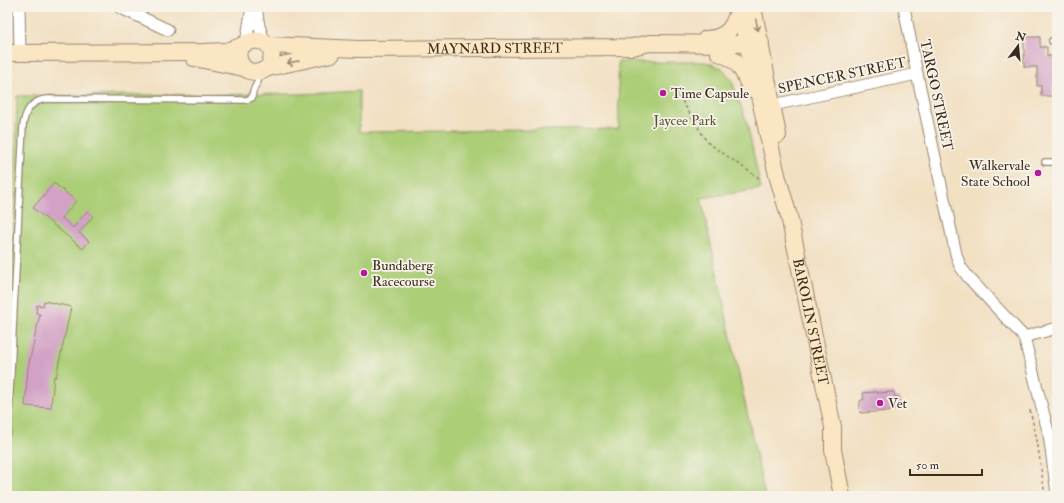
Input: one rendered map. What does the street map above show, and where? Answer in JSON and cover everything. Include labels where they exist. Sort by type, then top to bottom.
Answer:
[{"type":"street","points":[[13,53],[19,7]]},
{"type":"street","points":[[119,7],[168,30]]},
{"type":"street","points":[[252,7],[244,44],[240,51],[239,58],[241,64],[256,69],[271,62],[272,57],[271,50],[259,26],[256,7]]},
{"type":"street","points":[[677,43],[714,38],[724,34],[735,22],[740,7]]},
{"type":"street","name":"BAROLIN STREET","points":[[740,7],[773,105],[785,173],[789,216]]},
{"type":"street","name":"BAROLIN STREET","points":[[753,7],[755,48],[772,153],[789,216],[833,427],[842,448],[853,496]]},
{"type":"street","name":"TARGO STREET","points":[[904,7],[956,254],[960,266],[1024,337],[1049,435],[1057,494]]},
{"type":"street","points":[[244,44],[255,40],[267,44]]},
{"type":"street","name":"MAYNARD STREET","points":[[267,44],[359,49],[632,47],[650,43],[677,43],[755,48]]},
{"type":"street","name":"MAYNARD STREET","points":[[13,53],[158,53],[226,51],[244,44]]},
{"type":"street","name":"MAYNARD STREET","points":[[632,47],[649,51],[719,53],[755,48]]},
{"type":"street","name":"MAYNARD STREET","points":[[158,53],[256,69],[359,49]]},
{"type":"street","points":[[719,53],[736,61],[745,77],[760,123],[772,153]]},
{"type":"street","name":"SPENCER STREET","points":[[773,105],[917,74]]},
{"type":"street","points":[[1024,337],[1057,328]]},
{"type":"street","name":"BAROLIN STREET","points":[[833,427],[833,450],[842,496]]},
{"type":"lane","points":[[8,432],[23,126],[24,119],[29,108],[33,103],[46,99],[246,100],[252,98],[256,69]]},
{"type":"lane","points":[[253,91],[251,79],[256,69]]},
{"type":"lane","points":[[1045,162],[1057,162]]},
{"type":"path","points":[[676,91],[708,142],[758,177],[762,178]]},
{"type":"path","points":[[1030,410],[1037,440],[1045,496]]},
{"type":"green space","name":"Bundaberg Racecourse","points":[[618,62],[705,62],[722,68],[731,79],[747,123],[761,189],[701,198],[765,496],[7,496],[7,338],[15,209],[17,96],[302,94],[359,91],[359,132],[619,129]]},
{"type":"building","points":[[1024,37],[1040,37],[1040,47],[1047,47],[1047,56],[1056,56],[1057,86],[1053,86],[1053,96],[1041,96],[1041,86],[1037,86],[1037,67],[1024,67]]},
{"type":"building","points":[[54,183],[76,201],[62,218],[73,228],[87,211],[93,216],[79,233],[89,241],[83,249],[33,208]]},
{"type":"building","points":[[44,301],[71,307],[56,377],[54,376],[51,408],[25,406],[28,368],[40,314],[36,313],[37,305],[43,306]]},
{"type":"building","name":"Vet","points":[[894,392],[895,397],[899,397],[900,405],[896,405],[896,409],[890,409],[891,411],[860,413],[859,406],[860,401],[864,399],[863,393]]},
{"type":"place","name":"Time Capsule","points":[[663,93]]},
{"type":"place","name":"Walkervale State School","points":[[1038,173]]},
{"type":"place","name":"Bundaberg Racecourse","points":[[364,273]]},
{"type":"place","name":"Vet","points":[[880,403]]},
{"type":"park label","name":"Jaycee Park","points":[[685,120]]}]
